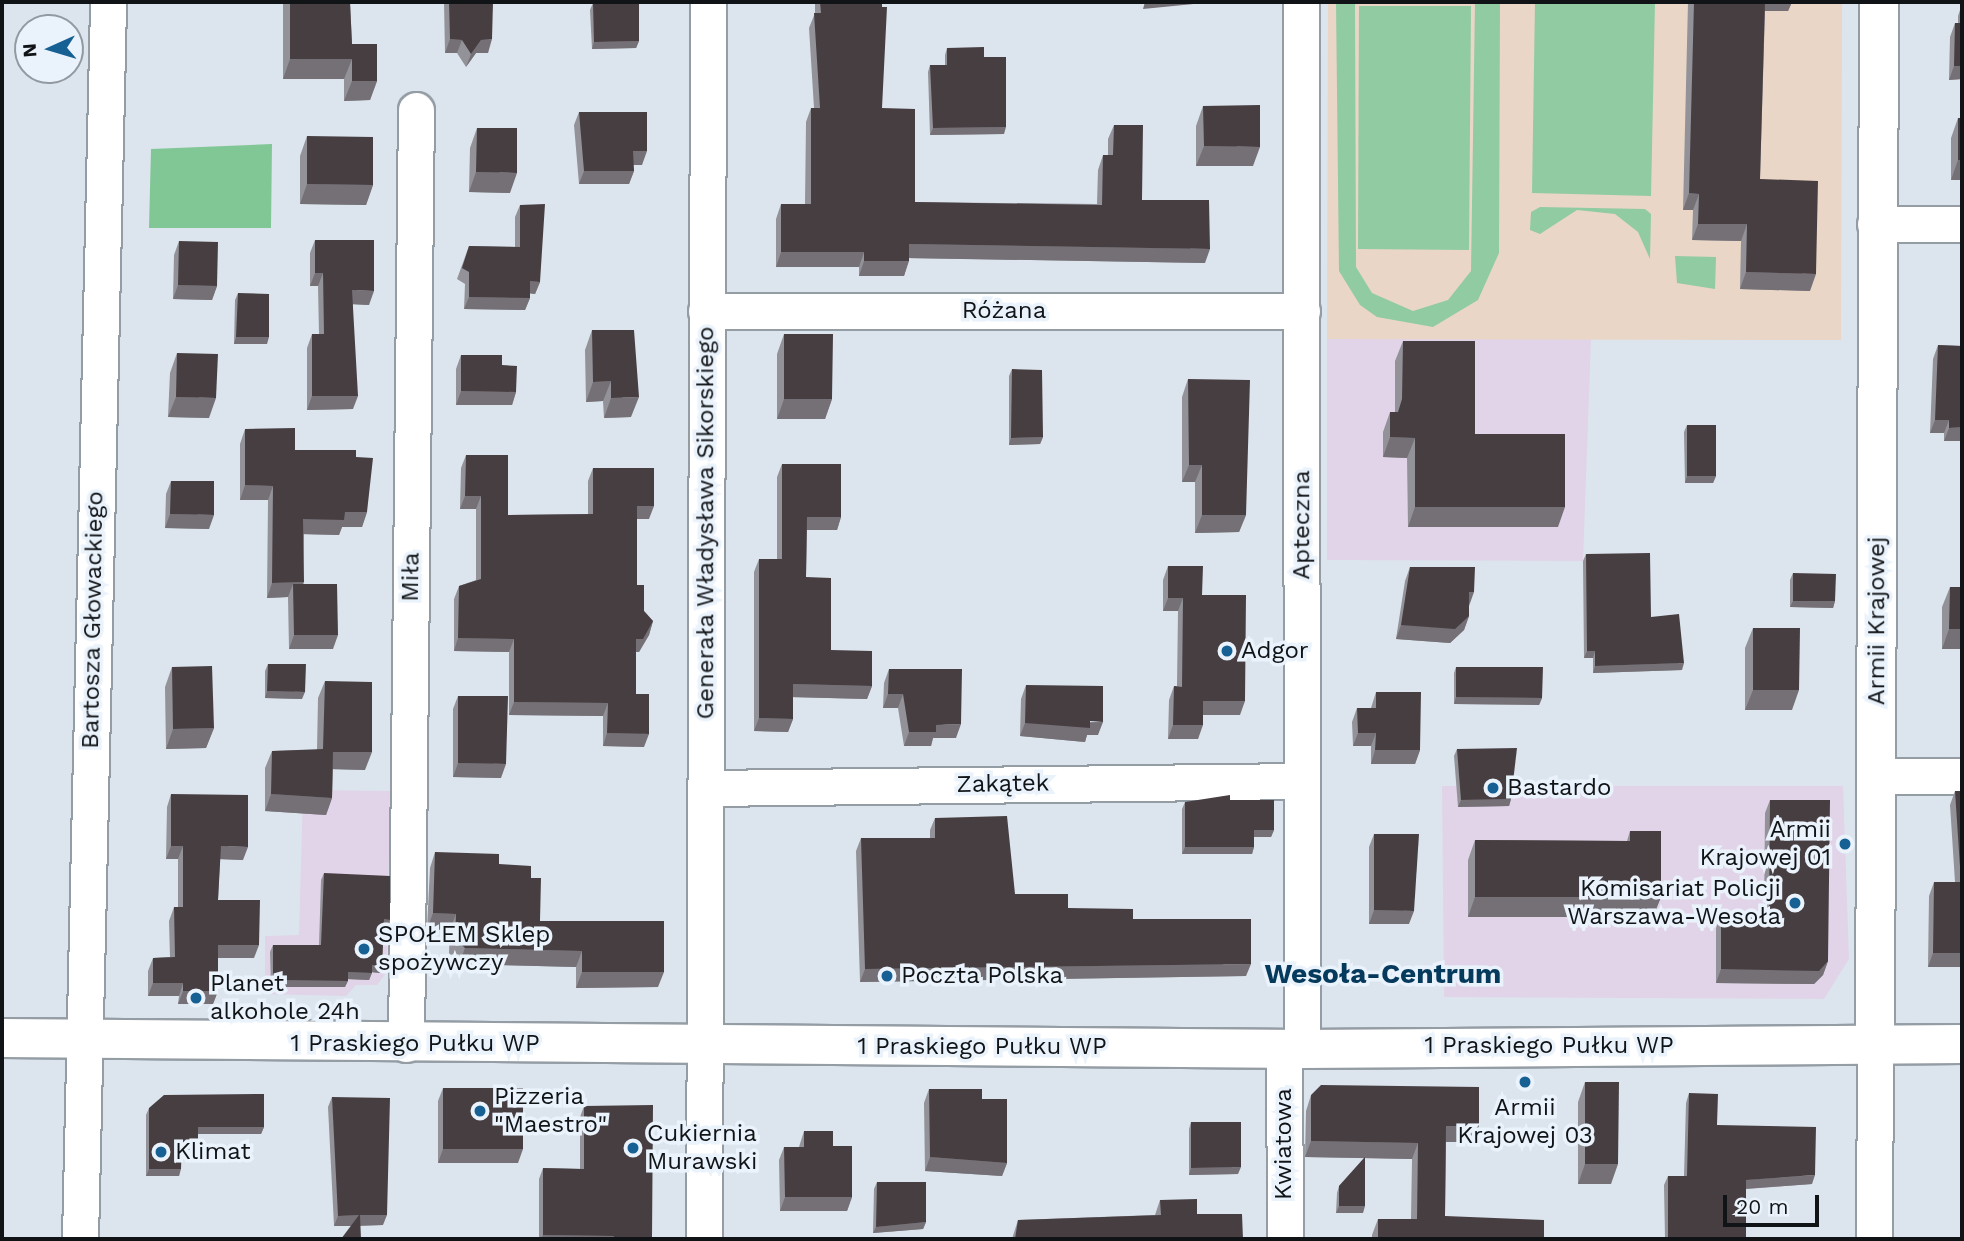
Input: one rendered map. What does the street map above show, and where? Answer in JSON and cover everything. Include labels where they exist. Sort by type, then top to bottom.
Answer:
[{"type":"street","name":"Bartosza Głowackiego","points":[[80,1239],[108,2]]},
{"type":"street","name":"Generała Władysława Sikorskiego","points":[[705,1239],[708,2]]},
{"type":"street","name":"Apteczna","points":[[1293,1049],[1301,781],[1301,2]]},
{"type":"street","name":"Armii Krajowej","points":[[1874,1239],[1878,776],[1875,224],[1879,2]]},
{"type":"street","name":"Miła","points":[[407,1044],[416,110]]},
{"type":"street","points":[[1875,224],[1962,223]]},
{"type":"street","name":"Różana","points":[[706,311],[1302,311]]},
{"type":"street","points":[[1878,776],[1962,776]]},
{"type":"street","name":"Zakątek","points":[[705,788],[1301,781]]},
{"type":"street","name":"1 Praskiego Pułku WP","points":[[2,1038],[407,1044],[1293,1049],[1962,1044]]},
{"type":"street","name":"Kwiatowa","points":[[1285,1239],[1293,1049]]},
{"type":"shaded area","points":[[1328,2],[1842,2],[1841,340],[1327,339]]},
{"type":"shaded area","points":[[1327,339],[1591,339],[1583,561],[1327,560]]},
{"type":"shaded area","points":[[1442,786],[1843,786],[1849,959],[1824,999],[1444,997]]},
{"type":"shaded area","points":[[303,790],[390,791],[387,972],[377,985],[356,985],[346,996],[265,994],[265,936],[299,935]]},
{"type":"green space","points":[[1336,2],[1355,2],[1356,267],[1372,293],[1413,311],[1448,300],[1471,271],[1475,2],[1500,2],[1499,253],[1478,300],[1433,327],[1377,317],[1360,305],[1339,271]]},
{"type":"green space","points":[[1535,2],[1655,2],[1651,196],[1532,193]]},
{"type":"green space","points":[[1359,6],[1471,6],[1469,250],[1358,249]]},
{"type":"green space","points":[[272,144],[271,228],[149,228],[151,149]]},
{"type":"green space","points":[[1540,207],[1645,209],[1651,214],[1650,259],[1638,232],[1615,214],[1577,210],[1540,234],[1530,230],[1531,212]]},
{"type":"green space","points":[[1675,256],[1716,257],[1715,289],[1677,283]]},
{"type":"building","points":[[290,2],[350,2],[352,44],[377,44],[377,81],[352,81],[352,59],[290,59]]},
{"type":"building","points":[[449,2],[493,2],[492,39],[481,40],[471,54],[462,40],[450,39]]},
{"type":"building","points":[[639,2],[639,41],[594,42],[593,3]]},
{"type":"building","points":[[820,2],[882,2],[882,7],[887,7],[882,108],[915,109],[915,202],[1102,205],[1103,155],[1113,155],[1114,125],[1143,125],[1142,200],[1209,200],[1210,249],[909,244],[909,261],[864,261],[864,252],[781,252],[781,204],[811,204],[811,108],[820,108],[814,13],[821,13]]},
{"type":"building","points":[[1694,2],[1765,2],[1760,179],[1818,181],[1816,274],[1746,272],[1747,224],[1698,224],[1699,194],[1689,193]]},
{"type":"building","points":[[1955,23],[1962,23],[1962,66],[1954,66]]},
{"type":"building","points":[[984,47],[984,57],[1006,57],[1006,127],[933,128],[930,65],[947,65],[947,48]]},
{"type":"building","points":[[1260,105],[1260,147],[1204,146],[1203,106]]},
{"type":"building","points":[[579,112],[647,112],[647,151],[633,151],[634,171],[584,171]]},
{"type":"building","points":[[1958,118],[1962,118],[1962,160],[1958,160]]},
{"type":"building","points":[[477,128],[517,128],[517,173],[476,172]]},
{"type":"building","points":[[307,136],[373,137],[373,185],[307,184]]},
{"type":"building","points":[[545,204],[540,282],[530,281],[530,298],[469,297],[469,272],[462,268],[469,246],[520,247],[520,205]]},
{"type":"building","points":[[315,240],[374,240],[374,291],[352,290],[358,396],[312,396],[312,334],[324,334],[323,273],[315,273]]},
{"type":"building","points":[[179,241],[218,242],[217,286],[178,285]]},
{"type":"building","points":[[238,293],[269,294],[269,337],[236,337]]},
{"type":"building","points":[[592,330],[634,330],[639,397],[611,398],[611,381],[593,382]]},
{"type":"building","points":[[784,334],[833,334],[832,399],[784,399]]},
{"type":"building","points":[[1403,341],[1475,341],[1475,434],[1565,434],[1565,507],[1415,507],[1415,438],[1390,437],[1390,412],[1398,412],[1402,399]]},
{"type":"building","points":[[1938,345],[1962,346],[1962,427],[1949,428],[1949,420],[1935,420]]},
{"type":"building","points":[[177,353],[218,354],[216,398],[176,397]]},
{"type":"building","points":[[461,355],[502,355],[502,365],[517,366],[516,392],[461,391]]},
{"type":"building","points":[[1012,369],[1042,370],[1043,437],[1011,438]]},
{"type":"building","points":[[1188,379],[1250,380],[1246,515],[1202,515],[1202,465],[1189,465]]},
{"type":"building","points":[[1687,425],[1716,425],[1716,476],[1687,476]]},
{"type":"building","points":[[295,428],[295,450],[356,450],[356,457],[373,458],[367,512],[345,512],[344,520],[303,519],[304,582],[272,583],[273,486],[245,485],[245,429]]},
{"type":"building","points":[[466,455],[508,455],[508,515],[593,514],[593,468],[654,468],[654,506],[637,506],[637,585],[644,585],[644,611],[653,621],[643,639],[636,639],[636,694],[649,694],[649,734],[607,733],[608,703],[514,702],[514,639],[458,638],[459,586],[481,579],[481,496],[465,496]]},
{"type":"building","points":[[782,464],[841,464],[841,517],[807,517],[806,577],[831,578],[831,650],[872,651],[872,686],[793,684],[793,719],[759,718],[759,559],[782,559]]},
{"type":"building","points":[[171,481],[214,481],[214,515],[170,514]]},
{"type":"building","points":[[1650,553],[1651,617],[1679,614],[1684,663],[1595,666],[1595,651],[1587,651],[1586,554]]},
{"type":"building","points":[[1168,566],[1203,566],[1202,595],[1246,595],[1245,701],[1203,701],[1203,725],[1173,725],[1174,686],[1182,687],[1183,598],[1168,598]]},
{"type":"building","points":[[1410,567],[1475,567],[1474,592],[1469,592],[1469,616],[1455,629],[1401,625]]},
{"type":"building","points":[[1793,573],[1836,574],[1835,601],[1793,601]]},
{"type":"building","points":[[293,584],[337,584],[338,635],[294,635]]},
{"type":"building","points":[[1950,587],[1962,587],[1962,629],[1949,629]]},
{"type":"building","points":[[1753,628],[1800,628],[1799,690],[1753,690]]},
{"type":"building","points":[[268,664],[306,664],[305,692],[267,691]]},
{"type":"building","points":[[212,666],[214,728],[173,729],[172,667]]},
{"type":"building","points":[[1456,667],[1543,667],[1542,698],[1456,697]]},
{"type":"building","points":[[889,669],[962,669],[961,724],[936,725],[936,732],[909,732],[903,694],[888,694]]},
{"type":"building","points":[[325,681],[372,682],[372,752],[333,752],[332,798],[271,794],[272,751],[323,749]]},
{"type":"building","points":[[1026,685],[1103,686],[1103,722],[1090,721],[1090,728],[1025,723]]},
{"type":"building","points":[[1376,692],[1421,692],[1420,750],[1375,750],[1376,733],[1358,733],[1357,708],[1376,708]]},
{"type":"building","points":[[458,696],[508,696],[506,764],[458,763]]},
{"type":"building","points":[[1517,748],[1511,799],[1461,800],[1457,749]]},
{"type":"building","points":[[1955,791],[1962,791],[1962,953],[1933,953],[1934,882],[1961,882]]},
{"type":"building","points":[[171,794],[248,795],[248,847],[221,846],[218,900],[260,900],[259,945],[218,945],[218,991],[183,991],[183,983],[153,983],[153,958],[175,957],[174,907],[183,907],[183,846],[171,846]]},
{"type":"building","points":[[1230,795],[1230,800],[1274,800],[1274,830],[1254,830],[1254,847],[1185,847],[1185,802]]},
{"type":"building","name":"Komisariat Policji Warszawa-Wesoła","points":[[1770,800],[1830,800],[1828,961],[1819,971],[1721,969],[1721,914],[1769,915]]},
{"type":"building","points":[[1007,816],[1015,894],[1068,894],[1068,908],[1133,909],[1133,919],[1251,919],[1251,964],[865,969],[861,838],[935,838],[935,818]]},
{"type":"building","points":[[1630,831],[1661,831],[1661,897],[1475,897],[1475,840],[1630,841]]},
{"type":"building","points":[[1374,834],[1419,834],[1414,911],[1374,910]]},
{"type":"building","points":[[435,852],[499,854],[499,864],[531,866],[531,878],[541,878],[540,921],[664,921],[664,972],[582,972],[582,951],[465,948],[455,938],[456,914],[433,913]]},
{"type":"building","points":[[324,873],[390,876],[390,920],[384,919],[382,966],[372,965],[372,973],[348,972],[348,981],[273,980],[273,945],[321,945]]},
{"type":"building","points":[[1585,1082],[1619,1082],[1618,1164],[1585,1164]]},
{"type":"building","points":[[1321,1085],[1479,1087],[1479,1126],[1446,1126],[1445,1216],[1544,1220],[1544,1239],[1378,1239],[1378,1219],[1417,1219],[1418,1143],[1311,1141],[1311,1095]]},
{"type":"building","points":[[443,1088],[523,1088],[523,1149],[443,1149]]},
{"type":"building","points":[[929,1089],[982,1089],[982,1099],[1007,1099],[1007,1163],[930,1157]]},
{"type":"building","points":[[1689,1093],[1718,1094],[1717,1125],[1816,1127],[1815,1175],[1746,1180],[1746,1239],[1668,1239],[1668,1176],[1687,1176]]},
{"type":"building","points":[[264,1094],[264,1127],[198,1127],[198,1143],[182,1143],[181,1169],[149,1169],[149,1108],[164,1095]]},
{"type":"building","points":[[332,1097],[390,1098],[387,1215],[360,1215],[361,1239],[341,1239],[359,1215],[338,1216]]},
{"type":"building","points":[[653,1105],[652,1239],[543,1235],[543,1168],[584,1169],[584,1106]]},
{"type":"building","points":[[1191,1122],[1241,1122],[1241,1167],[1191,1168]]},
{"type":"building","points":[[804,1131],[833,1131],[833,1146],[852,1146],[852,1197],[785,1197],[784,1147],[804,1147]]},
{"type":"building","points":[[1365,1157],[1365,1206],[1339,1206],[1339,1186]]},
{"type":"building","points":[[877,1182],[926,1182],[926,1222],[876,1227]]},
{"type":"building","points":[[1197,1199],[1197,1214],[1242,1214],[1243,1239],[1015,1239],[1018,1220],[1161,1215],[1160,1200]]},
{"type":"place","name":"Adgor","points":[[1227,651]]},
{"type":"place","name":"Bastardo","points":[[1493,788]]},
{"type":"place","name":"Armii Krajowej 01","points":[[1845,844]]},
{"type":"place","name":"Komisariat Policji Warszawa-Wesoła","points":[[1795,903]]},
{"type":"place","name":"SPOŁEM Sklep spożywczy","points":[[364,949]]},
{"type":"place","name":"Poczta Polska","points":[[887,976]]},
{"type":"place","name":"Planet alkohole 24h","points":[[196,998]]},
{"type":"place","name":"Armii Krajowej 03","points":[[1525,1082]]},
{"type":"place","name":"Pizzeria \"Maestro\"","points":[[480,1111]]},
{"type":"place","name":"Cukiernia Murawski","points":[[633,1148]]},
{"type":"place","name":"Klimat","points":[[161,1152]]},
{"type":"district","name":"Wesoła-Centrum","points":[[1383,974]]}]
